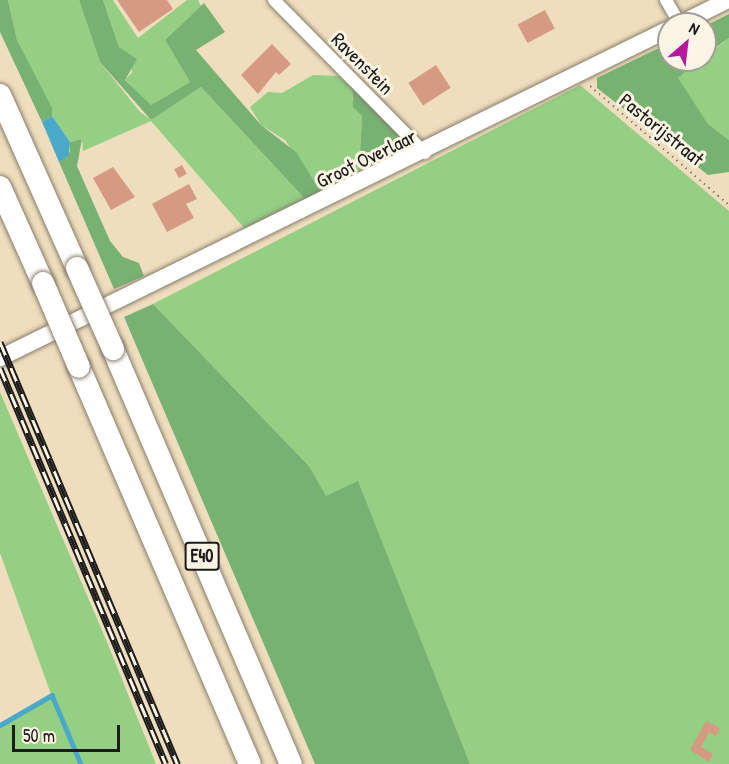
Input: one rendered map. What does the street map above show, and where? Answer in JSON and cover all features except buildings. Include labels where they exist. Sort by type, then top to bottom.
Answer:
[{"type":"highway","name":"E40","points":[[0,95],[113,349],[291,764]]},
{"type":"highway","name":"E40","points":[[0,187],[250,764]]},
{"type":"main road","points":[[704,12],[728,0]]},
{"type":"main road","name":"Groot Overlaar","points":[[0,358],[81,322],[425,153],[576,74],[657,35]]},
{"type":"street","name":"Ravenstein","points":[[274,0],[425,153]]},
{"type":"path","name":"Pastorijstraat","points":[[576,74],[729,204]]},
{"type":"green space","points":[[0,0],[8,0],[17,40],[52,108],[52,116],[42,122],[0,32]]},
{"type":"green space","points":[[8,0],[79,0],[100,62],[140,112],[151,120],[201,87],[305,199],[245,229],[151,121],[83,151],[82,139],[70,142],[52,116],[17,40]]},
{"type":"green space","points":[[79,0],[103,0],[119,47],[137,59],[125,80],[151,105],[190,82],[165,40],[204,3],[225,32],[196,50],[261,125],[296,152],[320,191],[305,199],[201,87],[151,120],[100,62]]},
{"type":"green space","points":[[103,0],[113,0],[138,38],[187,0],[198,0],[201,6],[165,40],[190,82],[151,105],[144,102],[125,79],[132,73],[130,55],[119,47]]},
{"type":"green space","points":[[729,14],[729,38],[717,46],[717,20]]},
{"type":"green space","points":[[729,38],[729,140],[708,124],[677,78],[685,72],[717,72],[717,47]]},
{"type":"green space","points":[[657,49],[657,72],[685,72],[678,78],[708,124],[729,140],[729,172],[708,175],[597,88],[597,78]]},
{"type":"green space","points":[[313,75],[338,76],[352,87],[352,100],[362,116],[360,152],[366,167],[320,191],[285,140],[261,125],[250,107],[268,92],[282,93]]},
{"type":"green space","points":[[580,85],[729,211],[729,764],[470,764],[358,482],[326,497],[309,466],[153,304]]},
{"type":"green space","points":[[352,87],[412,145],[366,167],[360,152],[362,116],[353,107]]},
{"type":"green space","points":[[82,139],[77,166],[110,241],[123,257],[139,263],[144,276],[114,289],[59,162],[70,152],[70,142]]},
{"type":"green space","points":[[153,304],[309,466],[326,496],[358,481],[470,764],[315,764],[124,317]]},
{"type":"green space","points":[[0,392],[107,642],[156,764],[0,764],[0,727],[52,697],[0,553]]},
{"type":"water","points":[[52,116],[70,142],[69,155],[59,162],[42,122]]},
{"type":"waterway","points":[[0,725],[52,695],[81,764]]},
{"type":"railway","points":[[0,342],[177,764]]},
{"type":"railway","points":[[0,368],[166,764]]}]
